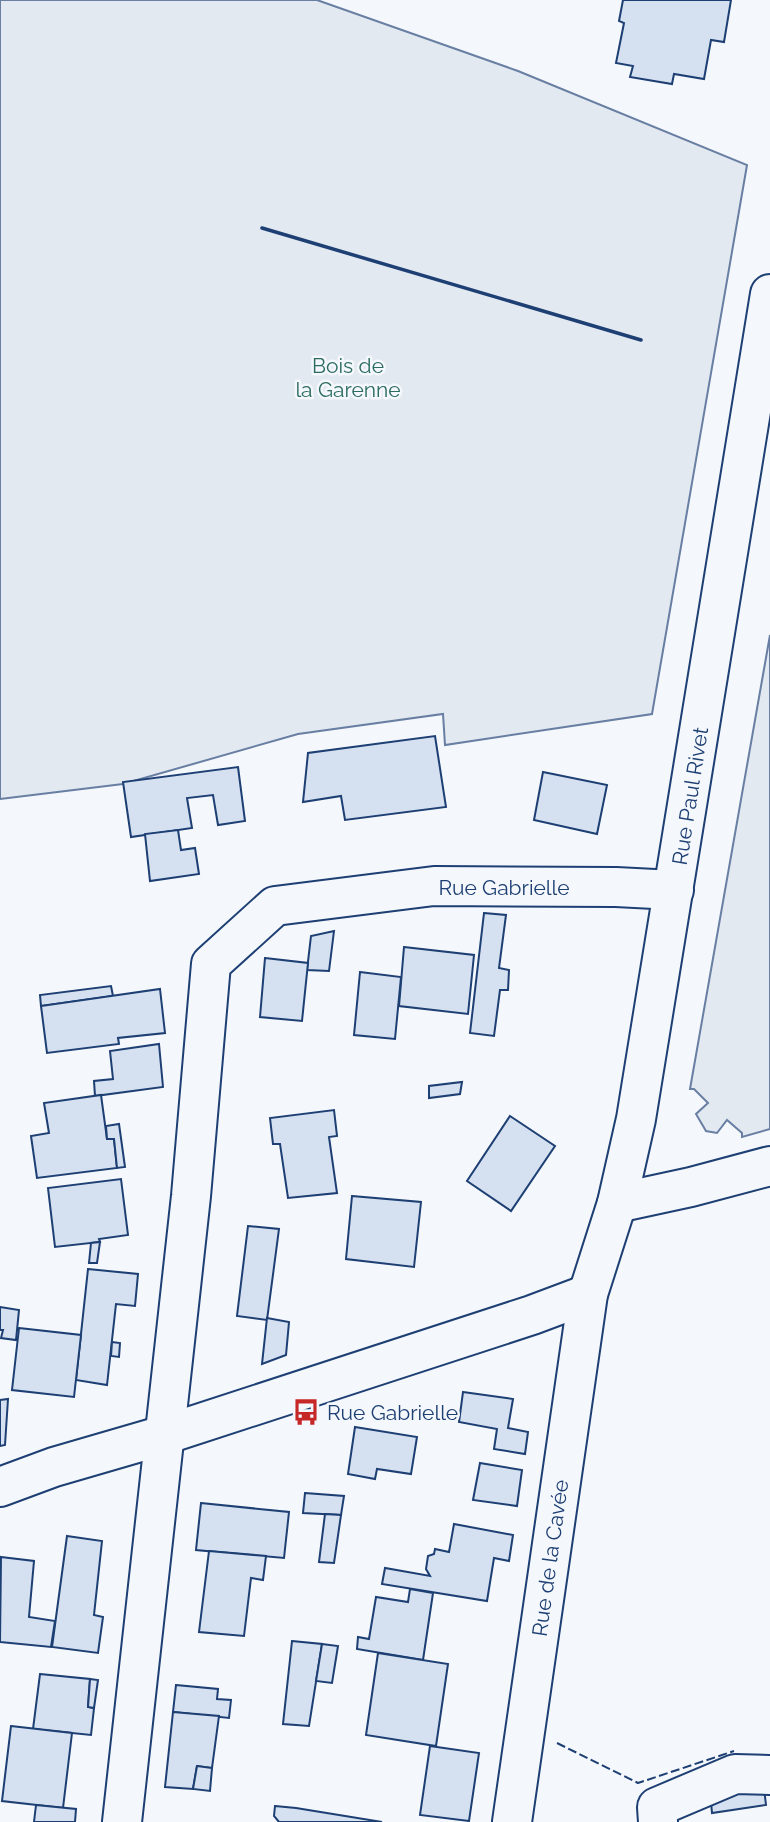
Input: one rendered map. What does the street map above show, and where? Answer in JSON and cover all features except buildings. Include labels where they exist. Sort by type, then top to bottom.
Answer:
[{"type":"street","name":"Rue Paul Rivet","points":[[588,1294],[617,1203],[636,1119],[770,294]]},
{"type":"street","name":"Rue Gabrielle","points":[[122,1822],[191,1196],[212,964],[275,906],[434,886],[674,890]]},
{"type":"street","points":[[617,1203],[770,1166]]},
{"type":"street","points":[[0,1487],[54,1467],[163,1435],[525,1317],[588,1294]]},
{"type":"street","name":"Rue de la Cavée","points":[[512,1822],[588,1294]]},
{"type":"street","points":[[658,1822],[657,1807],[735,1774],[770,1775]]},
{"type":"green space","name":"Bois de la Garenne","points":[[0,0],[317,0],[518,71],[747,165],[652,714],[445,745],[443,714],[298,734],[123,784],[0,799]]},
{"type":"green space","points":[[770,635],[770,1129],[742,1137],[742,1133],[727,1120],[717,1133],[706,1131],[696,1114],[708,1103],[694,1089],[690,1089]]},
{"type":"fence","points":[[557,1743],[638,1783],[734,1751]]},
{"type":"wall","points":[[262,228],[641,340]]},
{"type":"place","name":"Rue Gabrielle","points":[[306,1412]]}]
